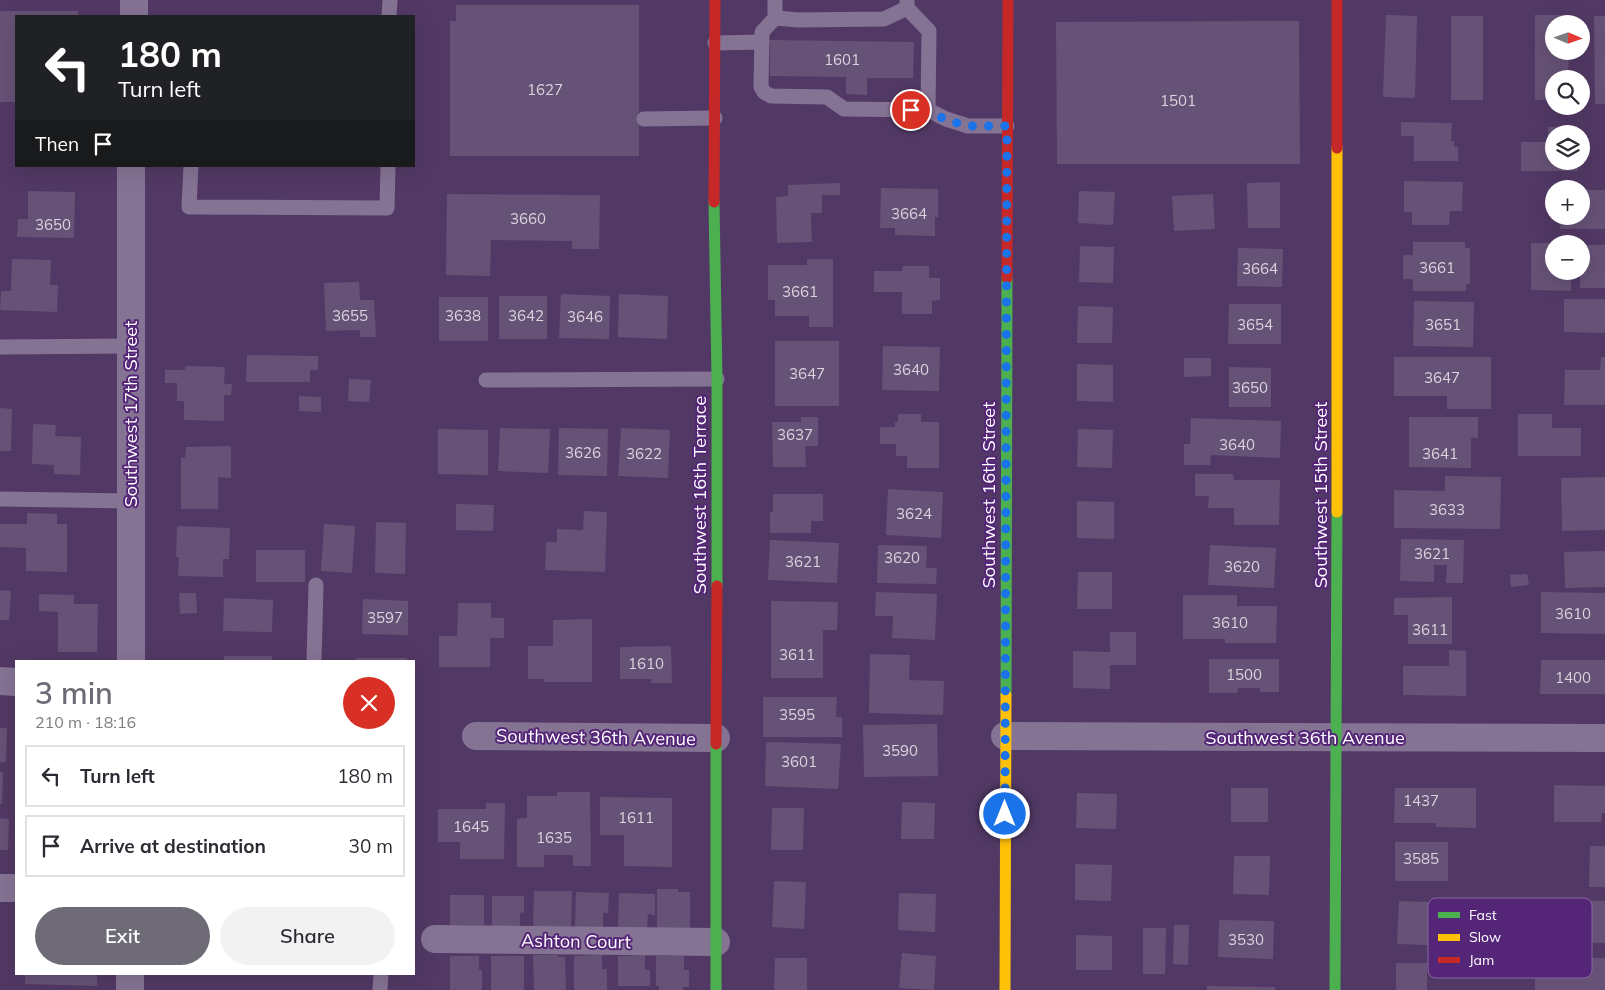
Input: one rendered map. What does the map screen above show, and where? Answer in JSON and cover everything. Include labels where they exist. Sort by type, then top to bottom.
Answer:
[{"type":"street","points":[[134,0],[134,15]]},
{"type":"street","name":"Southwest 16th Terrace","points":[[715,0],[714,230],[717,379],[716,990]]},
{"type":"street","name":"Southwest 16th Street","points":[[1005,990],[1008,0]]},
{"type":"street","name":"Southwest 15th Street","points":[[1335,990],[1338,406],[1337,0]]},
{"type":"street","name":"Southwest 17th Street","points":[[131,167],[131,660]]},
{"type":"street","points":[[0,681],[15,682]]},
{"type":"street","name":"Southwest 36th Avenue","points":[[476,736],[716,738]]},
{"type":"street","name":"Southwest 36th Avenue","points":[[1005,736],[1605,738]]},
{"type":"street","points":[[0,888],[15,888]]},
{"type":"street","name":"Ashton Court","points":[[435,939],[716,942]]},
{"type":"street","points":[[130,975],[130,990]]},
{"type":"lane","points":[[389,15],[390,0]]},
{"type":"lane","points":[[775,0],[775,18],[762,32],[762,87],[764,92],[771,96],[827,97],[844,109],[928,110],[946,120],[968,126],[1007,126]]},
{"type":"lane","points":[[775,18],[799,20],[884,20],[907,4],[929,31],[928,110]]},
{"type":"lane","points":[[715,43],[762,42]]},
{"type":"lane","points":[[644,119],[715,118]]},
{"type":"lane","points":[[191,167],[189,207],[387,208],[388,167]]},
{"type":"lane","points":[[0,347],[130,346]]},
{"type":"lane","points":[[486,380],[717,379]]},
{"type":"lane","points":[[0,500],[131,501]]},
{"type":"lane","points":[[314,660],[316,585]]},
{"type":"lane","points":[[380,975],[380,990]]},
{"type":"building","points":[[456,5],[639,5],[639,156],[450,156],[450,21],[456,21]]},
{"type":"building","points":[[0,11],[78,11],[78,15],[15,15],[15,102],[0,102]]},
{"type":"building","points":[[1386,15],[1417,16],[1415,98],[1383,97]]},
{"type":"building","points":[[1535,15],[1545,15],[1545,60],[1569,60],[1568,70],[1545,70],[1545,100],[1535,100]]},
{"type":"building","points":[[1451,16],[1483,16],[1483,100],[1451,100]]},
{"type":"building","points":[[1594,16],[1605,16],[1605,104],[1595,104]]},
{"type":"building","points":[[1299,21],[1300,164],[1057,164],[1056,22]]},
{"type":"building","points":[[770,40],[914,42],[913,78],[867,78],[867,95],[846,94],[846,77],[770,76]]},
{"type":"building","points":[[1401,122],[1452,123],[1451,141],[1454,141],[1454,147],[1458,147],[1458,161],[1414,161],[1414,136],[1401,136]]},
{"type":"building","points":[[1521,142],[1545,142],[1545,170],[1578,171],[1521,171]]},
{"type":"building","points":[[1404,181],[1463,182],[1462,211],[1450,211],[1449,225],[1412,225],[1412,212],[1404,212]]},
{"type":"building","points":[[1280,182],[1280,228],[1248,228],[1247,183]]},
{"type":"building","points":[[840,183],[840,195],[822,195],[822,213],[811,213],[812,242],[777,243],[776,197],[788,196],[788,185]]},
{"type":"building","points":[[881,188],[938,189],[938,217],[935,217],[935,236],[895,235],[895,228],[880,228]]},
{"type":"building","points":[[1590,190],[1605,190],[1605,229],[1560,229],[1560,225],[1590,225]]},
{"type":"building","points":[[28,191],[75,192],[74,238],[17,237],[18,219],[28,219]]},
{"type":"building","points":[[1079,191],[1115,192],[1113,225],[1078,223]]},
{"type":"building","points":[[447,194],[600,195],[599,249],[572,249],[572,241],[491,240],[490,276],[446,275]]},
{"type":"building","points":[[1213,194],[1215,229],[1174,231],[1172,196]]},
{"type":"building","points":[[1413,242],[1465,242],[1465,248],[1470,248],[1470,284],[1466,284],[1466,291],[1413,291],[1413,279],[1403,279],[1403,255],[1413,255]]},
{"type":"building","points":[[1531,243],[1545,243],[1545,280],[1571,280],[1571,291],[1531,290]]},
{"type":"building","points":[[1590,245],[1605,245],[1605,288],[1580,288],[1580,280],[1590,280]]},
{"type":"building","points":[[1080,246],[1114,247],[1113,283],[1079,282]]},
{"type":"building","points":[[1238,248],[1283,249],[1282,287],[1237,286]]},
{"type":"building","points":[[12,259],[51,260],[50,285],[58,285],[57,312],[0,310],[1,291],[11,291]]},
{"type":"building","points":[[807,259],[833,259],[833,327],[809,327],[809,316],[775,316],[775,300],[768,300],[768,265],[807,265]]},
{"type":"building","points":[[903,266],[929,266],[929,278],[940,278],[940,300],[932,301],[932,314],[902,314],[902,292],[874,292],[874,271],[902,271]]},
{"type":"building","points":[[359,282],[360,300],[374,300],[376,337],[360,337],[360,330],[326,331],[324,283]]},
{"type":"building","points":[[561,294],[610,296],[609,339],[559,338]]},
{"type":"building","points":[[619,294],[668,296],[667,339],[618,337]]},
{"type":"building","points":[[499,296],[547,296],[547,339],[499,339]]},
{"type":"building","points":[[439,297],[488,297],[488,341],[439,341]]},
{"type":"building","points":[[1564,299],[1605,299],[1605,333],[1564,332]]},
{"type":"building","points":[[1414,301],[1474,302],[1473,347],[1413,346]]},
{"type":"building","points":[[1229,304],[1281,304],[1281,344],[1228,344]]},
{"type":"building","points":[[1078,306],[1113,307],[1112,343],[1077,343]]},
{"type":"building","points":[[775,341],[839,341],[839,406],[775,406]]},
{"type":"building","points":[[883,346],[940,347],[939,391],[882,390]]},
{"type":"building","points":[[247,355],[318,356],[318,370],[310,370],[310,382],[246,382]]},
{"type":"building","points":[[1394,357],[1491,357],[1491,409],[1447,409],[1447,396],[1394,396]]},
{"type":"building","points":[[1601,357],[1605,357],[1605,405],[1564,405],[1565,370],[1600,370]]},
{"type":"building","points":[[1184,358],[1211,358],[1211,376],[1184,377]]},
{"type":"building","points":[[1077,364],[1113,365],[1113,402],[1077,401]]},
{"type":"building","points":[[185,366],[225,367],[224,384],[232,384],[231,395],[224,395],[224,421],[184,420],[184,401],[177,401],[177,383],[165,383],[165,370],[185,370]]},
{"type":"building","points":[[1229,367],[1271,368],[1271,407],[1229,407]]},
{"type":"building","points":[[349,379],[371,380],[369,402],[348,401]]},
{"type":"building","points":[[299,396],[321,397],[321,412],[299,411]]},
{"type":"building","points":[[0,408],[12,409],[11,451],[0,451]]},
{"type":"building","points":[[898,414],[921,414],[921,422],[939,422],[939,468],[907,468],[907,456],[896,456],[896,444],[880,444],[880,427],[895,427],[895,422],[898,422]]},
{"type":"building","points":[[1518,414],[1552,414],[1552,428],[1581,428],[1581,456],[1518,456]]},
{"type":"building","points":[[801,417],[818,417],[818,446],[805,446],[806,467],[773,467],[772,422],[801,422]]},
{"type":"building","points":[[1409,417],[1478,417],[1478,438],[1471,438],[1471,468],[1409,467]]},
{"type":"building","points":[[1191,418],[1281,421],[1280,458],[1211,455],[1210,465],[1184,465],[1184,444],[1190,444]]},
{"type":"building","points":[[33,424],[56,425],[55,436],[81,437],[80,475],[54,474],[54,465],[32,464]]},
{"type":"building","points":[[500,428],[550,429],[548,473],[498,471]]},
{"type":"building","points":[[559,428],[608,429],[607,476],[558,475]]},
{"type":"building","points":[[621,428],[670,430],[668,478],[618,476]]},
{"type":"building","points":[[438,429],[488,430],[488,475],[438,474]]},
{"type":"building","points":[[1078,429],[1113,430],[1112,468],[1077,467]]},
{"type":"building","points":[[231,446],[231,478],[218,477],[218,509],[181,509],[181,458],[185,458],[186,447]]},
{"type":"building","points":[[1195,474],[1233,474],[1234,480],[1280,480],[1279,525],[1234,525],[1234,508],[1208,508],[1209,496],[1195,496]]},
{"type":"building","points":[[1445,476],[1501,477],[1500,529],[1394,528],[1394,490],[1445,491]]},
{"type":"building","points":[[1605,477],[1605,530],[1562,531],[1561,478]]},
{"type":"building","points":[[888,489],[943,492],[941,538],[886,535]]},
{"type":"building","points":[[773,494],[823,494],[823,521],[811,521],[811,533],[770,533],[770,512],[773,512]]},
{"type":"building","points":[[1077,501],[1114,502],[1114,539],[1077,538]]},
{"type":"building","points":[[456,504],[494,505],[493,531],[456,530]]},
{"type":"building","points":[[584,511],[607,512],[605,572],[545,570],[546,542],[557,542],[557,529],[583,530]]},
{"type":"building","points":[[27,513],[57,514],[57,524],[67,524],[67,572],[26,571],[26,548],[0,547],[0,524],[27,524]]},
{"type":"building","points":[[376,522],[406,523],[405,574],[375,573]]},
{"type":"building","points":[[324,524],[355,526],[352,573],[321,571]]},
{"type":"building","points":[[177,526],[230,528],[229,559],[223,559],[223,577],[178,576],[179,557],[176,557]]},
{"type":"building","points":[[1401,539],[1464,540],[1463,583],[1446,583],[1447,565],[1434,565],[1434,582],[1400,581]]},
{"type":"building","points":[[770,540],[839,543],[837,583],[768,580]]},
{"type":"building","points":[[878,545],[927,546],[926,568],[937,568],[936,584],[877,583]]},
{"type":"building","points":[[1210,545],[1276,548],[1274,588],[1208,585]]},
{"type":"building","points":[[256,550],[305,550],[305,582],[256,582]]},
{"type":"building","points":[[1605,551],[1605,587],[1565,588],[1564,552]]},
{"type":"building","points":[[1078,572],[1112,572],[1112,609],[1077,609]]},
{"type":"building","points":[[1527,574],[1529,585],[1511,587],[1510,575]]},
{"type":"building","points":[[0,590],[11,591],[9,620],[0,620]]},
{"type":"building","points":[[876,592],[937,594],[935,640],[892,638],[893,616],[875,616]]},
{"type":"building","points":[[1541,592],[1605,593],[1605,634],[1541,633]]},
{"type":"building","points":[[179,593],[196,593],[197,613],[180,614]]},
{"type":"building","points":[[39,594],[74,595],[74,604],[98,604],[97,652],[58,652],[58,612],[39,611]]},
{"type":"building","points":[[1183,595],[1237,595],[1237,606],[1277,606],[1276,643],[1225,643],[1225,639],[1183,639]]},
{"type":"building","points":[[1452,597],[1452,644],[1408,644],[1408,615],[1394,615],[1394,598]]},
{"type":"building","points":[[224,598],[273,600],[272,632],[223,631]]},
{"type":"building","points":[[363,599],[408,601],[408,635],[362,634]]},
{"type":"building","points":[[771,601],[838,602],[837,630],[823,630],[823,678],[771,678]]},
{"type":"building","points":[[458,603],[491,603],[491,618],[504,618],[504,638],[490,638],[490,667],[439,667],[439,636],[457,636]]},
{"type":"building","points":[[592,619],[592,682],[544,682],[544,679],[528,679],[528,646],[553,646],[553,620]]},
{"type":"building","points":[[1110,632],[1136,632],[1136,665],[1110,665],[1110,689],[1073,688],[1073,651],[1110,652]]},
{"type":"building","points":[[671,646],[672,683],[651,683],[652,679],[620,679],[620,647]]},
{"type":"building","points":[[1449,650],[1466,651],[1466,696],[1403,695],[1403,666],[1449,666]]},
{"type":"building","points":[[870,654],[910,655],[909,680],[944,681],[943,715],[869,713]]},
{"type":"building","points":[[224,656],[272,656],[272,660],[224,660]]},
{"type":"building","points":[[356,658],[407,658],[407,660],[356,660]]},
{"type":"building","points":[[1209,659],[1279,659],[1279,692],[1260,692],[1260,688],[1238,688],[1237,693],[1209,693]]},
{"type":"building","points":[[1541,660],[1605,660],[1605,694],[1540,694]]},
{"type":"building","points":[[763,697],[837,697],[836,717],[842,717],[842,737],[763,737]]},
{"type":"building","points":[[937,724],[938,776],[864,777],[863,725]]},
{"type":"building","points":[[0,728],[7,728],[6,762],[0,762]]},
{"type":"building","points":[[766,742],[841,744],[838,789],[765,786]]},
{"type":"building","points":[[0,772],[3,772],[2,804],[0,804]]},
{"type":"building","points":[[1554,785],[1605,786],[1605,813],[1602,813],[1601,822],[1554,822]]},
{"type":"building","points":[[1231,788],[1268,788],[1268,822],[1231,822]]},
{"type":"building","points":[[1395,788],[1476,788],[1476,828],[1436,827],[1436,823],[1394,823]]},
{"type":"building","points":[[557,792],[590,792],[591,866],[573,866],[573,855],[544,855],[544,867],[517,867],[517,819],[527,818],[527,796],[557,796]]},
{"type":"building","points":[[1077,793],[1117,794],[1116,829],[1076,828]]},
{"type":"building","points":[[600,797],[672,798],[672,867],[624,866],[624,835],[600,835]]},
{"type":"building","points":[[902,802],[935,803],[934,839],[901,839]]},
{"type":"building","points":[[486,803],[505,803],[504,859],[460,859],[460,842],[438,842],[438,809],[486,809]]},
{"type":"building","points":[[772,808],[804,808],[803,850],[771,850]]},
{"type":"building","points":[[0,818],[9,819],[8,850],[0,850]]},
{"type":"building","points":[[1395,842],[1448,842],[1448,881],[1395,881]]},
{"type":"building","points":[[1590,846],[1605,846],[1605,887],[1589,887]]},
{"type":"building","points":[[1234,856],[1270,856],[1269,895],[1233,894]]},
{"type":"building","points":[[1075,864],[1112,865],[1111,901],[1075,900]]},
{"type":"building","points":[[774,881],[806,882],[804,929],[772,927]]},
{"type":"building","points":[[657,889],[678,889],[678,892],[690,892],[690,929],[657,929]]},
{"type":"building","points":[[534,891],[572,891],[571,929],[533,929]]},
{"type":"building","points":[[576,892],[609,893],[608,913],[603,913],[603,928],[575,927]]},
{"type":"building","points":[[619,893],[655,894],[655,915],[648,914],[647,929],[618,928]]},
{"type":"building","points":[[899,893],[936,894],[935,932],[898,930]]},
{"type":"building","points":[[450,895],[484,895],[484,925],[450,925]]},
{"type":"building","points":[[492,896],[524,896],[524,912],[520,913],[520,927],[492,926]]},
{"type":"building","points":[[1592,900],[1605,901],[1605,943],[1592,943]]},
{"type":"building","points":[[1399,901],[1428,902],[1428,945],[1397,944]]},
{"type":"building","points":[[1219,920],[1274,921],[1273,959],[1218,957]]},
{"type":"building","points":[[1174,925],[1189,925],[1188,965],[1173,964]]},
{"type":"building","points":[[1143,928],[1166,928],[1165,974],[1143,974]]},
{"type":"building","points":[[1076,935],[1112,936],[1112,970],[1076,970]]},
{"type":"building","points":[[902,953],[936,956],[934,990],[899,988]]},
{"type":"building","points":[[533,955],[558,955],[558,957],[565,957],[566,990],[534,990]]},
{"type":"building","points":[[602,955],[602,969],[607,969],[607,990],[574,990],[574,956]]},
{"type":"building","points":[[645,955],[645,970],[650,970],[650,986],[618,986],[618,956]]},
{"type":"building","points":[[450,956],[479,956],[479,970],[482,970],[482,990],[450,990]]},
{"type":"building","points":[[491,956],[524,956],[524,990],[491,990]]},
{"type":"building","points":[[656,956],[684,956],[684,970],[689,970],[689,987],[683,987],[683,990],[659,990],[659,986],[656,986]]},
{"type":"building","points":[[775,958],[807,958],[807,990],[774,990]]},
{"type":"building","points":[[1592,958],[1605,958],[1605,990],[1535,990],[1535,978],[1592,978]]},
{"type":"building","points":[[1396,963],[1427,963],[1427,990],[1396,990]]},
{"type":"building","points":[[25,975],[97,975],[97,986],[25,984]]},
{"type":"building","points":[[1207,986],[1275,987],[1275,990],[1207,990]]},
{"type":"traffic: fast","points":[[714,202],[717,379],[717,586]]},
{"type":"traffic: fast","points":[[1006,695],[1007,278]]},
{"type":"traffic: fast","points":[[1335,990],[1337,512]]},
{"type":"traffic: fast","points":[[716,744],[716,990]]},
{"type":"traffic: slow","points":[[1337,148],[1337,512]]},
{"type":"traffic: slow","points":[[1005,990],[1006,695]]},
{"type":"traffic: jam","points":[[714,202],[715,0]]},
{"type":"traffic: jam","points":[[1007,278],[1008,0]]},
{"type":"traffic: jam","points":[[1337,0],[1337,148]]},
{"type":"traffic: jam","points":[[716,744],[717,586]]},
{"type":"route","points":[[911,110],[928,110],[946,120],[968,126],[1007,126],[1005,814]]}]
